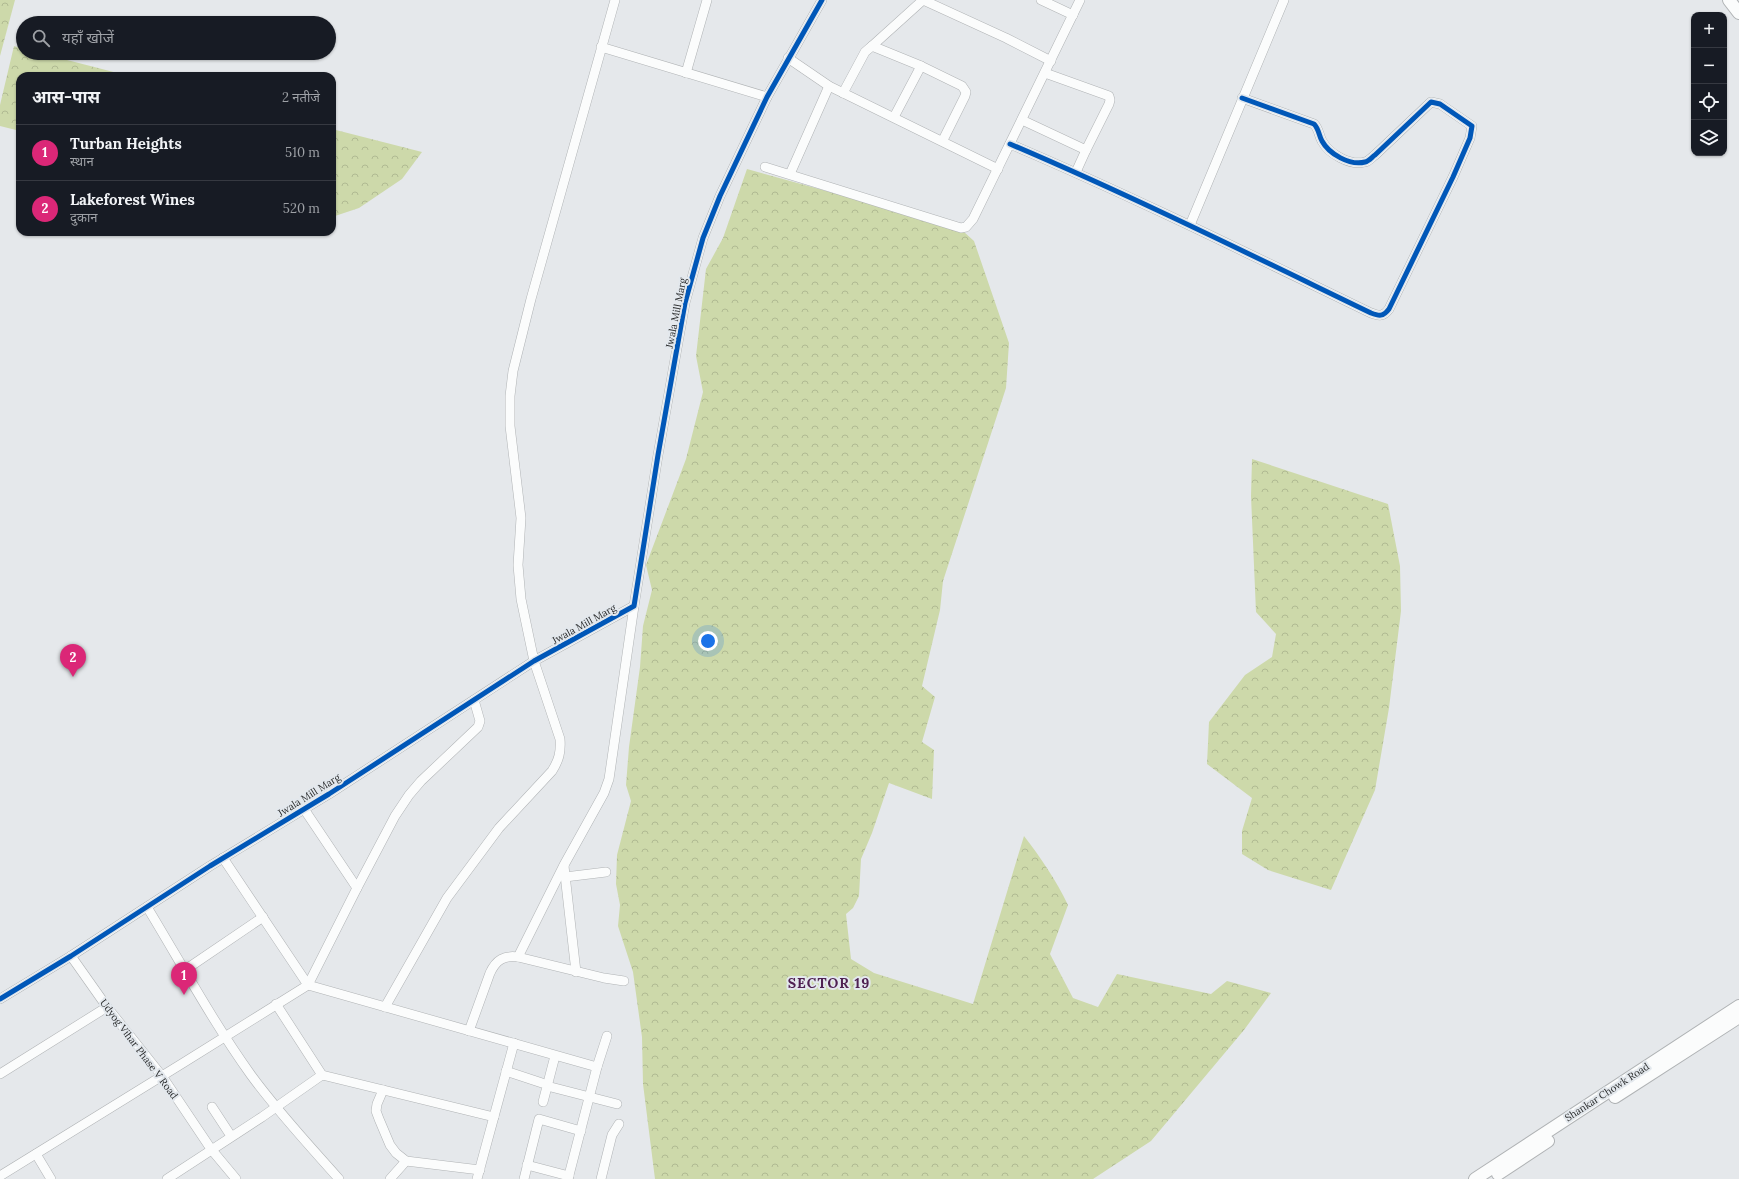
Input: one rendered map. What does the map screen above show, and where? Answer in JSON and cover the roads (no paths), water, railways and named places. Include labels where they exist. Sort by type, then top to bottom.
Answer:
[{"type":"main road","points":[[1729,0],[1739,12]]},
{"type":"main road","name":"Shankar Chowk Road","points":[[1475,1179],[1739,1006]]},
{"type":"main road","name":"Shankar Chowk Road","points":[[1490,1179],[1739,1017]]},
{"type":"street","points":[[385,1007],[447,898],[499,828],[552,771],[558,761],[561,750],[560,739],[534,661],[521,599],[518,565],[521,518],[510,426],[510,396],[513,371],[529,305],[615,0]]},
{"type":"street","points":[[686,73],[707,0]]},
{"type":"street","name":"Jwala Mill Marg","points":[[0,999],[71,956],[210,866],[304,809],[534,661],[634,606],[658,455],[685,303],[703,238],[720,196],[767,97],[822,0]]},
{"type":"street","points":[[843,93],[865,52],[923,0],[939,3],[1051,61]]},
{"type":"street","points":[[1041,0],[1073,15]]},
{"type":"street","points":[[765,167],[961,228],[966,227],[970,224],[998,169],[1080,0]]},
{"type":"street","points":[[1190,225],[1283,0]]},
{"type":"street","points":[[872,46],[921,66],[965,88],[965,96],[943,140]]},
{"type":"street","points":[[602,47],[767,97]]},
{"type":"street","points":[[788,58],[829,86],[943,140],[998,169]]},
{"type":"street","points":[[894,117],[921,66]]},
{"type":"street","points":[[1045,73],[1109,96],[1109,104],[1076,172]]},
{"type":"street","points":[[790,174],[829,86]]},
{"type":"street","points":[[1010,144],[1076,172],[1190,225],[1370,313],[1379,316],[1384,315],[1389,309],[1453,177],[1470,138],[1472,126],[1440,104],[1431,102],[1375,155],[1365,162],[1356,162],[1340,158],[1333,153],[1323,142],[1314,124],[1242,98]]},
{"type":"street","points":[[1022,120],[1086,150]]},
{"type":"street","points":[[518,957],[564,865],[604,793],[609,779],[634,606]]},
{"type":"street","points":[[0,1176],[308,985],[395,816],[409,795],[421,781],[478,727],[480,721],[474,700]]},
{"type":"street","points":[[304,809],[357,888]]},
{"type":"street","points":[[224,858],[308,985],[597,1067]]},
{"type":"street","points":[[564,865],[576,972]]},
{"type":"street","points":[[565,876],[606,872]]},
{"type":"street","points":[[147,907],[225,1037],[276,1108],[339,1179]]},
{"type":"street","points":[[185,970],[263,917]]},
{"type":"street","name":"Udyog Vihar Phase V Road","points":[[71,956],[107,1007],[162,1076],[210,1149],[236,1179]]},
{"type":"street","points":[[470,1031],[494,964],[501,958],[511,956],[518,957],[576,972],[624,981]]},
{"type":"street","points":[[276,1004],[322,1075],[494,1116]]},
{"type":"street","points":[[0,1074],[107,1007]]},
{"type":"street","points":[[528,1164],[569,1177],[597,1067],[607,1036]]},
{"type":"street","points":[[383,1090],[377,1104],[376,1111],[390,1145],[396,1154],[406,1161],[478,1174],[514,1043]]},
{"type":"street","points":[[543,1102],[544,1085],[555,1056]]},
{"type":"street","points":[[506,1072],[544,1085],[617,1104]]},
{"type":"street","points":[[167,1179],[180,1176],[210,1149],[276,1108],[322,1075]]},
{"type":"street","points":[[212,1107],[231,1136]]},
{"type":"street","points":[[524,1179],[540,1119],[581,1131]]},
{"type":"street","points":[[601,1179],[612,1135],[619,1124]]},
{"type":"street","points":[[36,1154],[51,1179]]},
{"type":"street","points":[[390,1179],[406,1161]]},
{"type":"place","name":"Lakeforest Wines","points":[[73,677]]},
{"type":"place","name":"Turban Heights","points":[[184,995]]},
{"type":"district","name":"SECTOR 19","points":[[829,983]]}]
